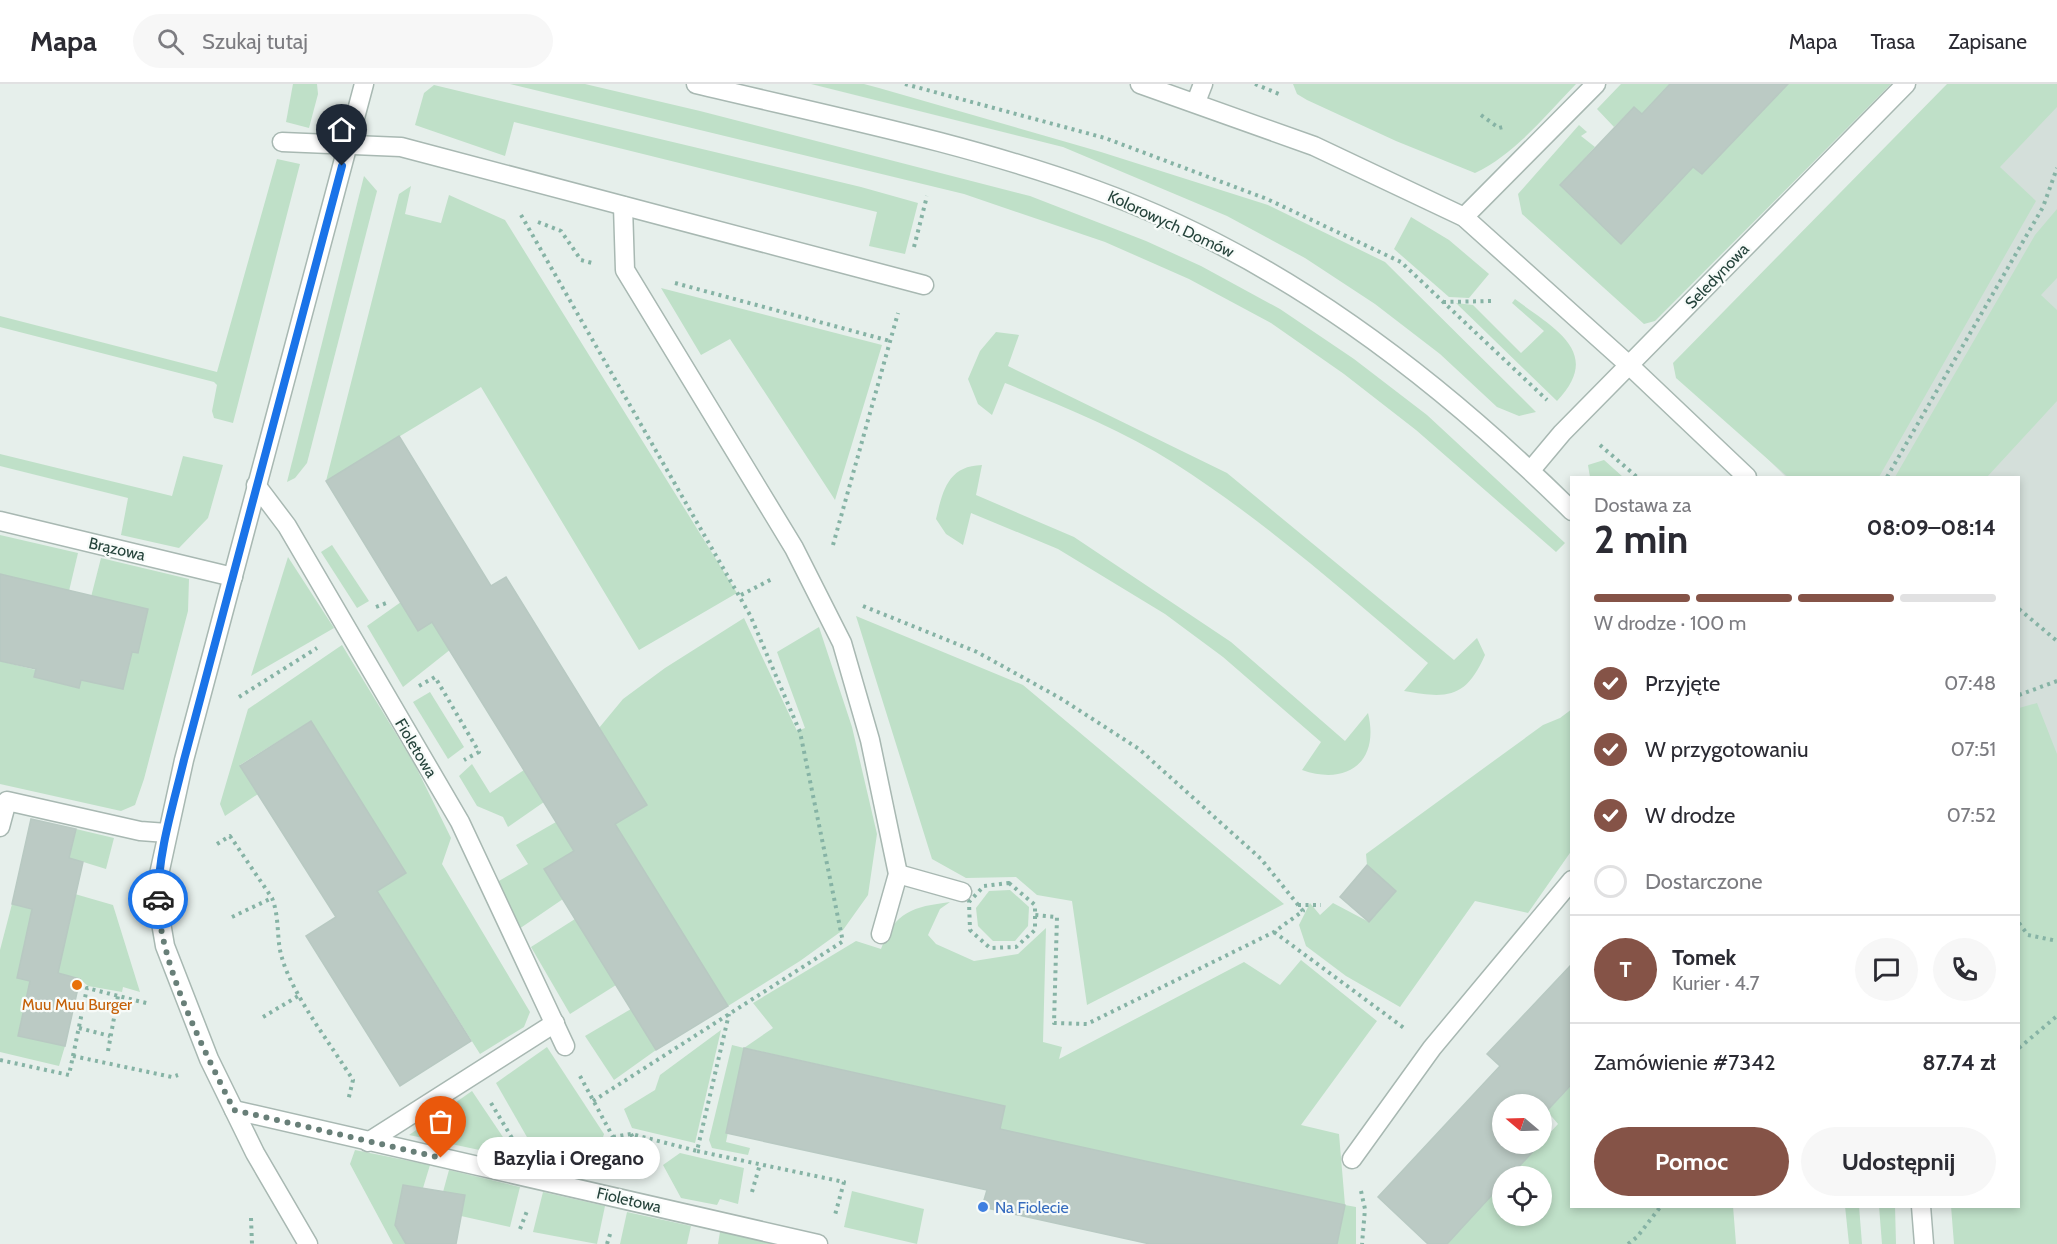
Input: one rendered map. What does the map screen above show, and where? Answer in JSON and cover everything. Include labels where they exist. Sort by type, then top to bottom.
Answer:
[{"type":"street","points":[[308,1244],[255,1154],[209,1059],[165,946],[159,911],[158,879],[167,833],[256,485],[364,84]]},
{"type":"street","name":"Kolorowych Domów","points":[[696,84],[958,148],[1056,176],[1098,190],[1214,241],[1297,286],[1366,332],[1443,393],[1531,470],[1570,509]]},
{"type":"street","points":[[1140,84],[1196,102],[1314,146],[1464,217],[1630,366],[1746,476]]},
{"type":"street","points":[[1196,102],[1203,84]]},
{"type":"street","points":[[1464,217],[1596,84]]},
{"type":"street","name":"Seledynowa","points":[[1531,470],[1562,433],[1906,84]]},
{"type":"street","points":[[282,142],[401,147],[916,283]]},
{"type":"street","points":[[623,206],[625,270],[794,548],[842,643],[870,740],[898,874],[881,934]]},
{"type":"street","name":"Fioletowa","points":[[256,485],[287,526],[460,822],[566,1046]]},
{"type":"street","name":"Brązowa","points":[[0,521],[233,577]]},
{"type":"street","points":[[0,827],[7,801],[140,831],[167,833]]},
{"type":"street","points":[[898,874],[962,892]]},
{"type":"street","points":[[1352,1159],[1432,1048],[1570,882]]},
{"type":"street","points":[[369,1142],[555,1023]]},
{"type":"street","name":"Fioletowa","points":[[234,1110],[818,1244]]},
{"type":"street","points":[[1922,1208],[1924,1244]]},
{"type":"path","points":[[905,84],[1106,138],[1267,199],[1401,262],[1552,405]]},
{"type":"path","points":[[1269,89],[1272,84]]},
{"type":"path","points":[[1888,476],[2043,207],[2057,168]]},
{"type":"path","points":[[525,179],[519,206],[521,215],[741,595],[784,691],[800,732],[843,942]]},
{"type":"path","points":[[832,546],[890,341],[916,283],[919,221],[927,196]]},
{"type":"path","points":[[625,270],[890,341]]},
{"type":"path","points":[[1443,302],[1493,302]]},
{"type":"path","points":[[1595,441],[1636,476]]},
{"type":"path","points":[[860,606],[977,652],[1060,698],[1139,749],[1261,859],[1303,911],[1274,932],[1088,1024],[1054,1023],[1058,917],[1035,915]]},
{"type":"path","points":[[2020,610],[2057,641]]},
{"type":"path","points":[[239,697],[347,629]]},
{"type":"path","points":[[389,702],[435,677],[479,752]]},
{"type":"path","points":[[2020,695],[2057,681]]},
{"type":"path","points":[[218,844],[230,836],[272,898],[276,909],[282,958],[300,994],[353,1080],[346,1107]]},
{"type":"path","points":[[1009,883],[1035,905],[1035,915],[1035,930],[1016,947],[990,948],[970,930],[969,902],[984,886],[1009,883]]},
{"type":"path","points":[[232,917],[272,898]]},
{"type":"path","points":[[1298,905],[1321,905]]},
{"type":"path","points":[[2020,924],[2028,935],[2057,941]]},
{"type":"path","points":[[835,1215],[844,1182],[697,1151],[631,1134],[614,1137],[593,1101],[843,942],[861,932],[881,934]]},
{"type":"path","points":[[1274,932],[1432,1048]]},
{"type":"path","points":[[0,1060],[69,1075],[87,988],[154,1005]]},
{"type":"path","points":[[263,1017],[300,994]]},
{"type":"path","points":[[108,1051],[118,996]]},
{"type":"path","points":[[697,1151],[729,1014]]},
{"type":"path","points":[[2020,1047],[2057,1016]]},
{"type":"path","points":[[79,1028],[110,1036]]},
{"type":"path","points":[[72,1056],[172,1077],[209,1059]]},
{"type":"path","points":[[1352,1159],[1365,1209],[1362,1244]]},
{"type":"path","points":[[751,1194],[760,1164]]},
{"type":"path","points":[[1628,1244],[1638,1237],[1660,1208]]},
{"type":"path","points":[[520,1229],[527,1210]]},
{"type":"path","points":[[251,1216],[252,1244]]},
{"type":"shaded area","points":[[2057,84],[2057,916],[2020,850],[2020,476],[1785,476],[1675,367]]},
{"type":"green space","points":[[293,84],[317,84],[318,94],[309,128],[286,122]]},
{"type":"green space","points":[[510,84],[585,84],[700,111],[1030,196],[1146,241],[1201,266],[1280,309],[1354,359],[1427,415],[1565,543],[1556,552],[1416,430],[1344,374],[1271,323],[1189,279],[1105,242],[964,194]]},
{"type":"green space","points":[[811,84],[864,84],[1101,152],[1268,205],[1385,262],[1536,412],[1519,416],[1497,407],[1440,354],[1375,304],[1305,258],[1227,216],[1063,147]]},
{"type":"green space","points":[[1293,84],[1576,84],[1517,145],[1475,173],[1396,141],[1307,100],[1297,94]]},
{"type":"green space","points":[[1621,84],[1670,84],[1642,114],[1634,107],[1614,127],[1597,109]]},
{"type":"green space","points":[[1788,84],[1891,84],[1655,321],[1644,324],[1522,214],[1518,194],[1579,125],[1587,132],[1581,136],[1595,147],[1560,185],[1621,243],[1693,167],[1702,174]]},
{"type":"green space","points":[[1947,84],[2057,84],[2057,107],[2000,167],[2036,201],[1880,476],[1787,476],[1676,378],[1673,363]]},
{"type":"green space","points":[[434,85],[861,187],[918,203],[905,254],[869,246],[877,212],[514,122],[505,156],[415,125],[424,93]]},
{"type":"green space","points":[[277,159],[300,164],[233,423],[214,418],[212,411],[217,385],[214,382],[0,327],[0,316],[217,372]]},
{"type":"green space","points":[[364,176],[377,191],[307,463],[295,478],[287,482]]},
{"type":"green space","points":[[411,186],[405,214],[441,223],[449,195],[505,220],[737,593],[639,650],[481,387],[326,481],[399,194]]},
{"type":"green space","points":[[2057,209],[2057,278],[2041,295],[2057,310],[2057,401],[1988,476],[1896,476],[2035,235]]},
{"type":"green space","points":[[1411,217],[1449,240],[1489,274],[1469,298],[1449,297],[1394,249]]},
{"type":"green space","points":[[661,288],[882,345],[835,500],[730,339],[701,355]]},
{"type":"green space","points":[[1515,299],[1557,331],[1568,342],[1574,355],[1576,368],[1570,384],[1557,401],[1456,303],[1473,305],[1521,353],[1544,331],[1512,303]]},
{"type":"green space","points":[[996,332],[1019,335],[1008,366],[1227,473],[1454,660],[1477,638],[1485,655],[1471,680],[1454,692],[1444,694],[1419,694],[1404,691],[1428,663],[1273,533],[1208,485],[1154,451],[1091,419],[1005,383],[992,415],[978,404],[968,379],[980,351]]},
{"type":"green space","points":[[0,454],[172,496],[183,456],[223,465],[208,518],[179,548],[121,535],[128,498],[0,466]]},
{"type":"green space","points":[[1604,460],[1622,476],[1590,476],[1588,465]]},
{"type":"green space","points":[[982,465],[976,495],[1074,537],[1231,642],[1345,741],[1368,713],[1369,745],[1364,757],[1346,772],[1333,775],[1302,770],[1321,742],[1223,657],[1165,614],[1058,549],[971,513],[963,545],[946,534],[936,519],[945,489],[954,475],[961,470]]},
{"type":"green space","points":[[0,535],[78,553],[69,591],[0,574]]},
{"type":"green space","points":[[332,545],[369,601],[357,608],[321,552]]},
{"type":"green space","points":[[288,557],[334,628],[251,676]]},
{"type":"green space","points":[[101,558],[189,579],[188,611],[144,779],[135,805],[121,811],[0,784],[0,661],[36,670],[34,677],[78,688],[81,680],[123,689],[132,652],[91,597]]},
{"type":"green space","points":[[401,602],[432,622],[451,649],[403,687],[367,626]]},
{"type":"green space","points":[[856,616],[1023,685],[1284,904],[1087,1005],[1072,901],[1037,895],[1016,877],[966,878],[932,859]]},
{"type":"green space","points":[[744,618],[797,731],[805,728],[777,652],[819,627],[852,727],[877,834],[868,895],[843,930],[800,961],[728,1006],[615,824],[647,805],[599,728],[623,699],[665,668]]},
{"type":"green space","points":[[342,645],[415,765],[451,838],[442,864],[530,1012],[524,1027],[480,1054],[377,891],[406,873],[311,721],[240,765],[258,794],[225,816],[220,804],[248,709]]},
{"type":"green space","points":[[430,692],[464,747],[448,759],[413,702]]},
{"type":"green space","points":[[2037,703],[2057,754],[2057,1244],[1954,1244],[1951,1208],[2020,1208],[2020,708]]},
{"type":"green space","points":[[1570,710],[1570,853],[1528,913],[1475,901],[1400,1007],[1346,976],[1306,946],[1299,925],[1310,903],[1320,915],[1333,903],[1369,922],[1396,891],[1367,865],[1366,854],[1543,725],[1560,718]]},
{"type":"green space","points":[[472,764],[490,793],[524,770],[544,802],[508,827],[503,817],[477,806],[459,776]]},
{"type":"green space","points":[[556,822],[574,851],[545,869],[563,899],[519,929],[492,885],[528,864],[516,845]]},
{"type":"green space","points":[[76,829],[114,838],[106,869],[77,860],[68,892],[113,905],[140,992],[123,987],[122,992],[88,986],[80,979],[58,973],[64,946],[26,938],[17,978],[30,981],[18,1035],[65,1046],[59,1066],[0,1052],[0,950],[12,904],[55,914]]},
{"type":"green space","points":[[1010,890],[1029,907],[1028,926],[1015,941],[993,941],[978,926],[976,908],[989,891]]},
{"type":"green space","points":[[950,902],[940,909],[928,935],[936,944],[974,961],[1018,954],[1046,928],[1043,1042],[1062,1047],[1059,1059],[1244,962],[1280,985],[1301,960],[1377,1021],[1301,1125],[1339,1134],[1345,1205],[1000,1129],[1005,1106],[745,1048],[726,1142],[750,1148],[748,1155],[712,1148],[709,1140],[732,1045],[744,1048],[773,1028],[753,1003],[856,941],[881,949],[892,926],[907,913],[926,906]]},
{"type":"green space","points":[[575,919],[616,985],[570,1014],[531,947]]},
{"type":"green space","points":[[631,1009],[656,1050],[614,1080],[585,1036]]},
{"type":"green space","points":[[721,1030],[695,1143],[632,1128],[624,1109],[655,1090],[660,1075]]},
{"type":"green space","points":[[547,1047],[604,1134],[591,1176],[543,1165],[496,1083]]},
{"type":"green space","points":[[1570,1087],[1570,1208],[1733,1208],[1736,1244],[1447,1244],[1492,1195],[1492,1226],[1552,1226],[1552,1166],[1519,1166],[1530,1154],[1552,1154],[1552,1130],[1558,1124],[1552,1117],[1552,1106]]},
{"type":"green space","points":[[472,1091],[517,1158],[409,1135]]},
{"type":"green space","points":[[355,1150],[430,1165],[423,1188],[403,1185],[395,1225],[406,1244],[393,1244],[350,1164]]},
{"type":"green space","points":[[680,1153],[744,1168],[738,1204],[720,1199],[717,1205],[681,1198],[663,1165]]},
{"type":"green space","points":[[449,1170],[520,1187],[510,1227],[461,1216],[443,1192]]},
{"type":"green space","points":[[852,1191],[924,1209],[917,1244],[844,1227]]},
{"type":"green space","points":[[543,1192],[605,1206],[597,1244],[533,1232]]},
{"type":"green space","points":[[1345,1205],[1356,1207],[1356,1244],[1337,1244]]},
{"type":"green space","points":[[1845,1208],[1859,1208],[1862,1244],[1849,1244]]},
{"type":"green space","points":[[1879,1208],[1895,1208],[1896,1244],[1882,1244]]},
{"type":"green space","points":[[627,1212],[691,1226],[687,1244],[620,1244]]},
{"type":"green space","points":[[720,1232],[775,1242],[776,1244],[718,1244]]},
{"type":"building","points":[[1670,84],[1788,84],[1702,174],[1693,167],[1621,244],[1560,185],[1634,107],[1642,114]]},
{"type":"building","points":[[399,436],[491,586],[506,577],[647,805],[615,824],[728,1006],[656,1050],[544,869],[574,851],[432,622],[418,631],[326,481]]},
{"type":"building","points":[[0,574],[148,609],[138,653],[132,652],[123,689],[81,680],[79,688],[34,677],[36,669],[0,661]]},
{"type":"building","points":[[311,721],[406,873],[377,891],[471,1041],[400,1086],[306,936],[336,917],[240,766]]},
{"type":"building","points":[[31,819],[76,829],[69,858],[83,862],[58,973],[80,979],[65,1046],[18,1036],[30,981],[17,978],[32,909],[12,904]]},
{"type":"building","points":[[1367,865],[1396,891],[1369,922],[1340,897]]},
{"type":"building","points":[[1570,966],[1570,1086],[1552,1105],[1552,1094],[1492,1094],[1492,1154],[1531,1154],[1519,1166],[1492,1166],[1492,1195],[1447,1244],[1428,1244],[1378,1197],[1500,1066],[1487,1054]]},
{"type":"building","points":[[744,1048],[1005,1106],[1000,1129],[1345,1205],[1337,1244],[1150,1244],[982,1207],[987,1190],[726,1133]]},
{"type":"building","points":[[403,1185],[465,1195],[456,1244],[406,1244],[395,1225]]},
{"type":"way so far","points":[[158,899],[165,946],[179,985],[209,1059],[234,1110],[441,1158]]},
{"type":"place","name":"Muu Muu Burger","points":[[77,985]]},
{"type":"place","name":"Bazylia i Oregano","points":[[441,1158]]},
{"type":"place","name":"Na Fiolecie","points":[[983,1207]]},
{"type":"route","points":[[158,899],[158,879],[184,760],[342,166]]}]
